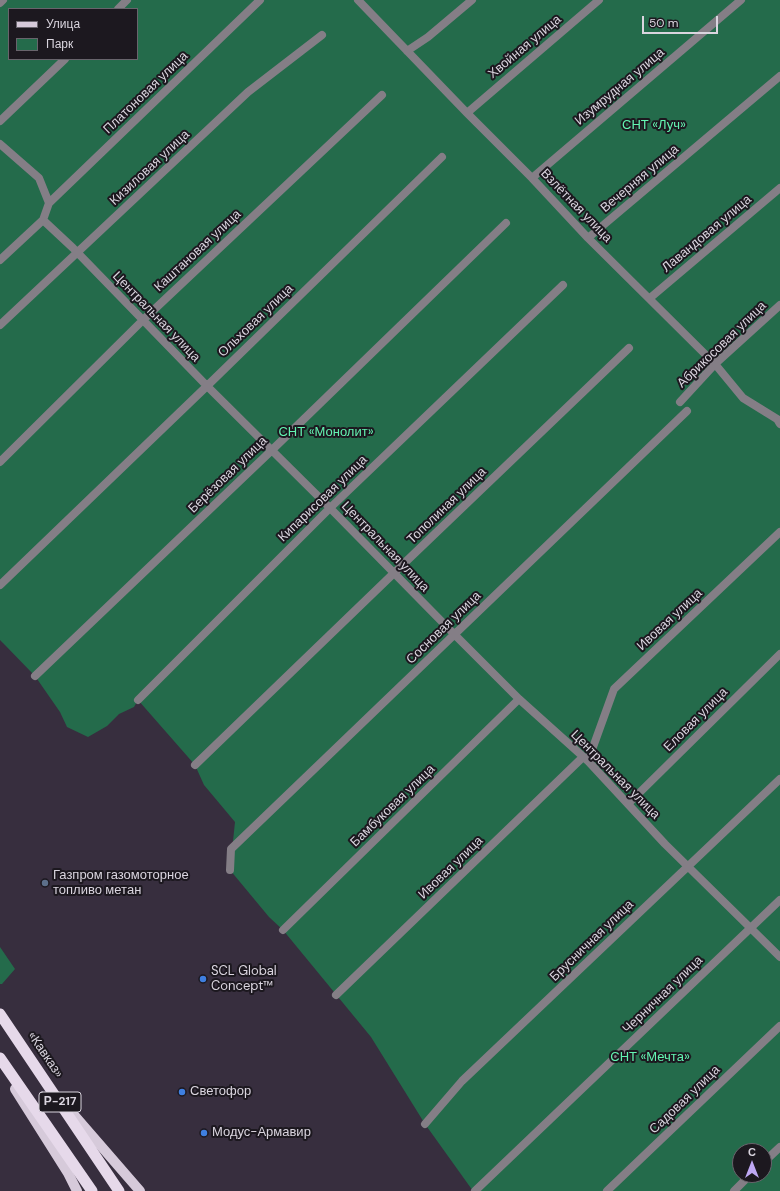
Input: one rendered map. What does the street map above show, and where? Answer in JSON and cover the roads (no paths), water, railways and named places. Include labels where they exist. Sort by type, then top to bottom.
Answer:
[{"type":"highway","name":"«Кавказ»","points":[[0,1014],[119,1191]]},
{"type":"highway","name":"Р-217","points":[[2,1060],[92,1191]]},
{"type":"main road","points":[[2,1060],[11,1081],[68,1173],[77,1191]]},
{"type":"main road","points":[[53,1092],[140,1191]]},
{"type":"street","points":[[0,3],[3,0]]},
{"type":"street","points":[[119,8],[127,0]]},
{"type":"street","name":"Платоновая улица","points":[[49,204],[260,0]]},
{"type":"street","name":"Взлётная улица","points":[[358,0],[532,178],[588,238],[715,364],[743,398],[779,420]]},
{"type":"street","points":[[407,51],[428,37],[472,0]]},
{"type":"street","name":"Хвойная улица","points":[[467,113],[599,0]]},
{"type":"street","name":"Изумрудная улица","points":[[532,178],[741,0]]},
{"type":"street","name":"Кизиловая улица","points":[[0,325],[248,92],[322,35]]},
{"type":"street","points":[[0,121],[64,60]]},
{"type":"street","name":"Вечерняя улица","points":[[588,238],[780,76]]},
{"type":"street","name":"Каштановая улица","points":[[0,462],[142,321],[382,95]]},
{"type":"street","points":[[0,144],[39,178],[49,204],[43,220],[0,260]]},
{"type":"street","name":"Ольховая улица","points":[[0,585],[442,157]]},
{"type":"street","name":"Лавандовая улица","points":[[650,298],[780,188]]},
{"type":"street","name":"Центральная улица","points":[[43,220],[455,635],[519,699],[585,759],[629,803],[665,844],[780,957]]},
{"type":"street","name":"Берёзовая улица","points":[[35,676],[272,450],[506,223]]},
{"type":"street","name":"Кипарисовая улица","points":[[138,700],[330,508],[563,285]]},
{"type":"street","name":"Абрикосовая улица","points":[[680,402],[715,364],[780,304]]},
{"type":"street","name":"Тополиная улица","points":[[195,765],[629,348]]},
{"type":"street","name":"Сосновая улица","points":[[230,870],[231,849],[688,411]]},
{"type":"street","name":"Ивовая улица","points":[[336,995],[585,759],[614,689],[780,532]]},
{"type":"street","name":"Еловая улица","points":[[629,803],[780,654]]},
{"type":"street","name":"Бамбуковая улица","points":[[283,930],[519,699]]},
{"type":"street","name":"Брусничная улица","points":[[425,1124],[462,1081],[780,779]]},
{"type":"street","name":"Черничная улица","points":[[475,1191],[780,900]]},
{"type":"street","name":"Садовая улица","points":[[607,1191],[780,1026]]},
{"type":"street","points":[[772,1154],[780,1146]]},
{"type":"street","points":[[734,1191],[742,1183]]},
{"type":"place","name":"Газпром газомоторное топливо метан","points":[[45,883]]},
{"type":"place","name":"SCL Global Concept™","points":[[203,979]]},
{"type":"place","name":"Светофор","points":[[182,1092]]},
{"type":"place","name":"Модус-Армавир","points":[[204,1133]]},
{"type":"park label","name":"СНТ «Луч»","points":[[654,126]]},
{"type":"park label","name":"СНТ «Монолит»","points":[[326,433]]},
{"type":"park label","name":"СНТ «Мечта»","points":[[650,1058]]}]
